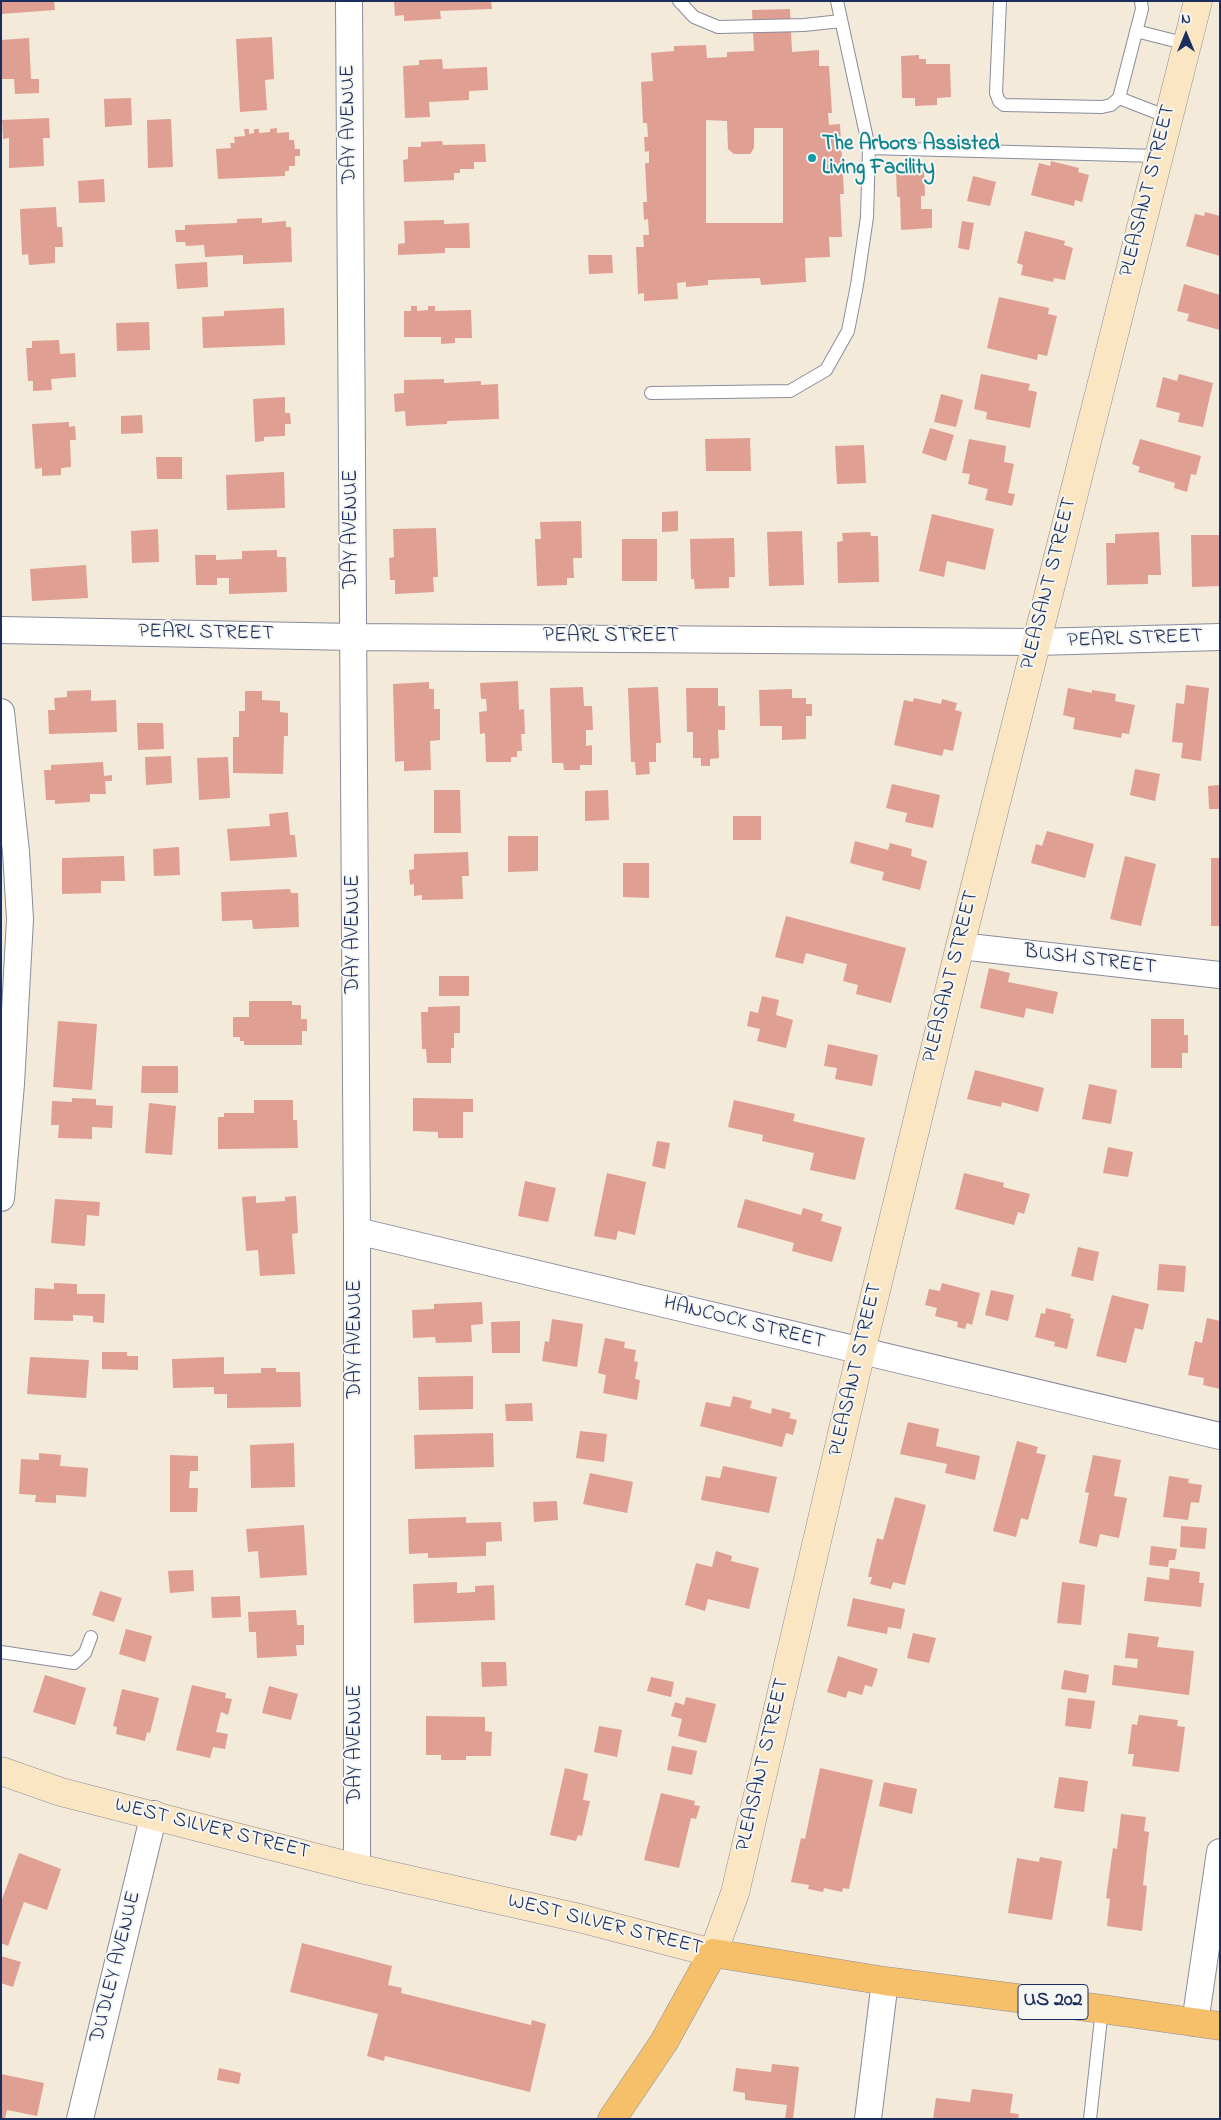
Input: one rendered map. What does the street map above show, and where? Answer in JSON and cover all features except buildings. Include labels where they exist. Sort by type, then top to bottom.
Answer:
[{"type":"highway","name":"WEST SILVER STREET","points":[[712,1953],[885,1981],[1102,2009],[1208,2025]]},
{"type":"highway","points":[[612,2119],[664,2042],[712,1953]]},
{"type":"street","name":"DAY AVENUE","points":[[349,1],[357,1231],[357,1868]]},
{"type":"street","name":"PLEASANT STREET","points":[[712,1953],[735,1893],[861,1352],[960,946],[1198,1]]},
{"type":"street","name":"PEARL STREET","points":[[1,630],[354,637],[1036,642],[1220,637]]},
{"type":"street","points":[[1,712],[16,852],[20,919],[11,1084],[1,1198]]},
{"type":"street","name":"BUSH STREET","points":[[960,946],[1220,975]]},
{"type":"street","name":"HANCOCK STREET","points":[[357,1231],[1220,1436]]},
{"type":"street","name":"WEST SILVER STREET","points":[[1,1771],[61,1792],[154,1814],[357,1868],[579,1918],[712,1953]]},
{"type":"street","name":"DUDLEY AVENUE","points":[[80,2119],[154,1814]]},
{"type":"street","points":[[1208,2025],[1220,1852]]},
{"type":"street","points":[[868,2119],[885,1981]]},
{"type":"lane","points":[[679,1],[694,17],[718,27],[804,25],[841,21]]},
{"type":"lane","points":[[651,393],[790,391],[826,370],[848,331],[867,217],[869,148],[836,1]]},
{"type":"lane","points":[[1000,1],[996,93],[999,101],[1004,105],[1102,107],[1111,105],[1119,98],[1142,9],[1141,1]]},
{"type":"lane","points":[[1136,31],[1187,44]]},
{"type":"lane","points":[[1119,98],[1168,117]]},
{"type":"lane","points":[[869,148],[1158,156]]},
{"type":"lane","points":[[1,1652],[74,1663],[85,1653],[91,1637]]},
{"type":"lane","points":[[1090,2119],[1102,2009]]},
{"type":"place","name":"The Arbors Assisted Living Facility","points":[[812,158]]}]
